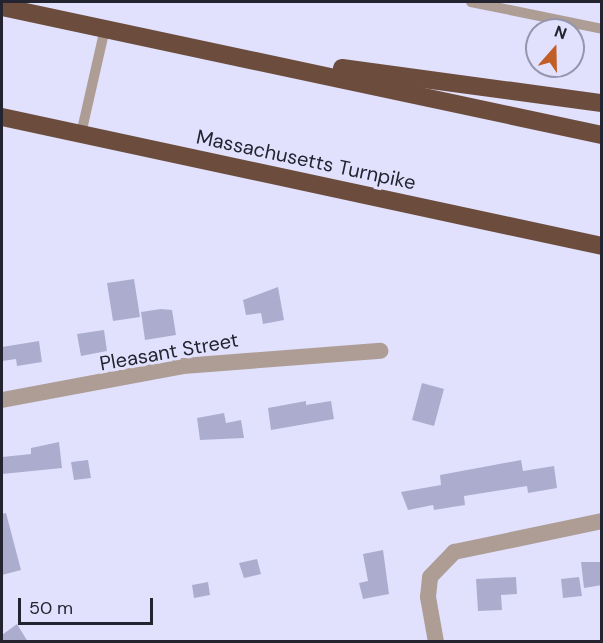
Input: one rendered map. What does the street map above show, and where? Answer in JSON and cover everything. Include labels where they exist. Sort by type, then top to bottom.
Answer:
[{"type":"highway","points":[[2,6],[602,135]]},
{"type":"highway","points":[[208,49],[602,103]]},
{"type":"highway","name":"Massachusetts Turnpike","points":[[2,117],[602,246]]},
{"type":"highway","points":[[526,230],[602,252]]},
{"type":"street","name":"Pleasant Street","points":[[2,400],[183,366],[380,351]]},
{"type":"street","points":[[436,642],[428,597],[430,577],[454,552],[602,521]]},
{"type":"lane","points":[[471,2],[602,29]]},
{"type":"lane","points":[[81,134],[105,28]]},
{"type":"building","points":[[134,279],[140,317],[113,321],[107,283]]},
{"type":"building","points":[[278,287],[284,320],[263,324],[261,313],[246,315],[243,300]]},
{"type":"building","points":[[172,310],[176,335],[145,340],[141,312]]},
{"type":"building","points":[[104,330],[107,351],[81,356],[77,334]]},
{"type":"building","points":[[39,341],[42,362],[17,366],[16,359],[2,361],[2,347]]},
{"type":"building","points":[[422,383],[444,389],[434,426],[412,420]]},
{"type":"building","points":[[306,401],[306,405],[331,401],[334,419],[271,430],[268,408]]},
{"type":"building","points":[[224,413],[226,423],[241,420],[244,438],[200,440],[197,418]]},
{"type":"building","points":[[59,442],[62,468],[2,474],[2,457],[31,454],[31,448]]},
{"type":"building","points":[[88,460],[91,478],[74,480],[71,462]]},
{"type":"building","points":[[521,460],[523,471],[554,466],[557,488],[528,493],[527,486],[464,496],[465,505],[434,510],[433,505],[408,510],[401,492],[441,485],[440,475]]},
{"type":"building","points":[[6,513],[21,570],[2,575],[2,514]]},
{"type":"building","points":[[383,550],[389,594],[363,599],[359,583],[368,581],[363,554]]},
{"type":"building","points":[[257,559],[261,574],[244,578],[239,563]]},
{"type":"building","points":[[581,562],[602,562],[602,585],[584,588]]},
{"type":"building","points":[[516,577],[517,594],[501,595],[502,610],[478,611],[476,579]]},
{"type":"building","points":[[579,577],[582,596],[563,598],[561,579]]},
{"type":"building","points":[[208,582],[210,595],[194,598],[192,585]]},
{"type":"building","points":[[17,624],[28,642],[2,642],[2,635]]}]
